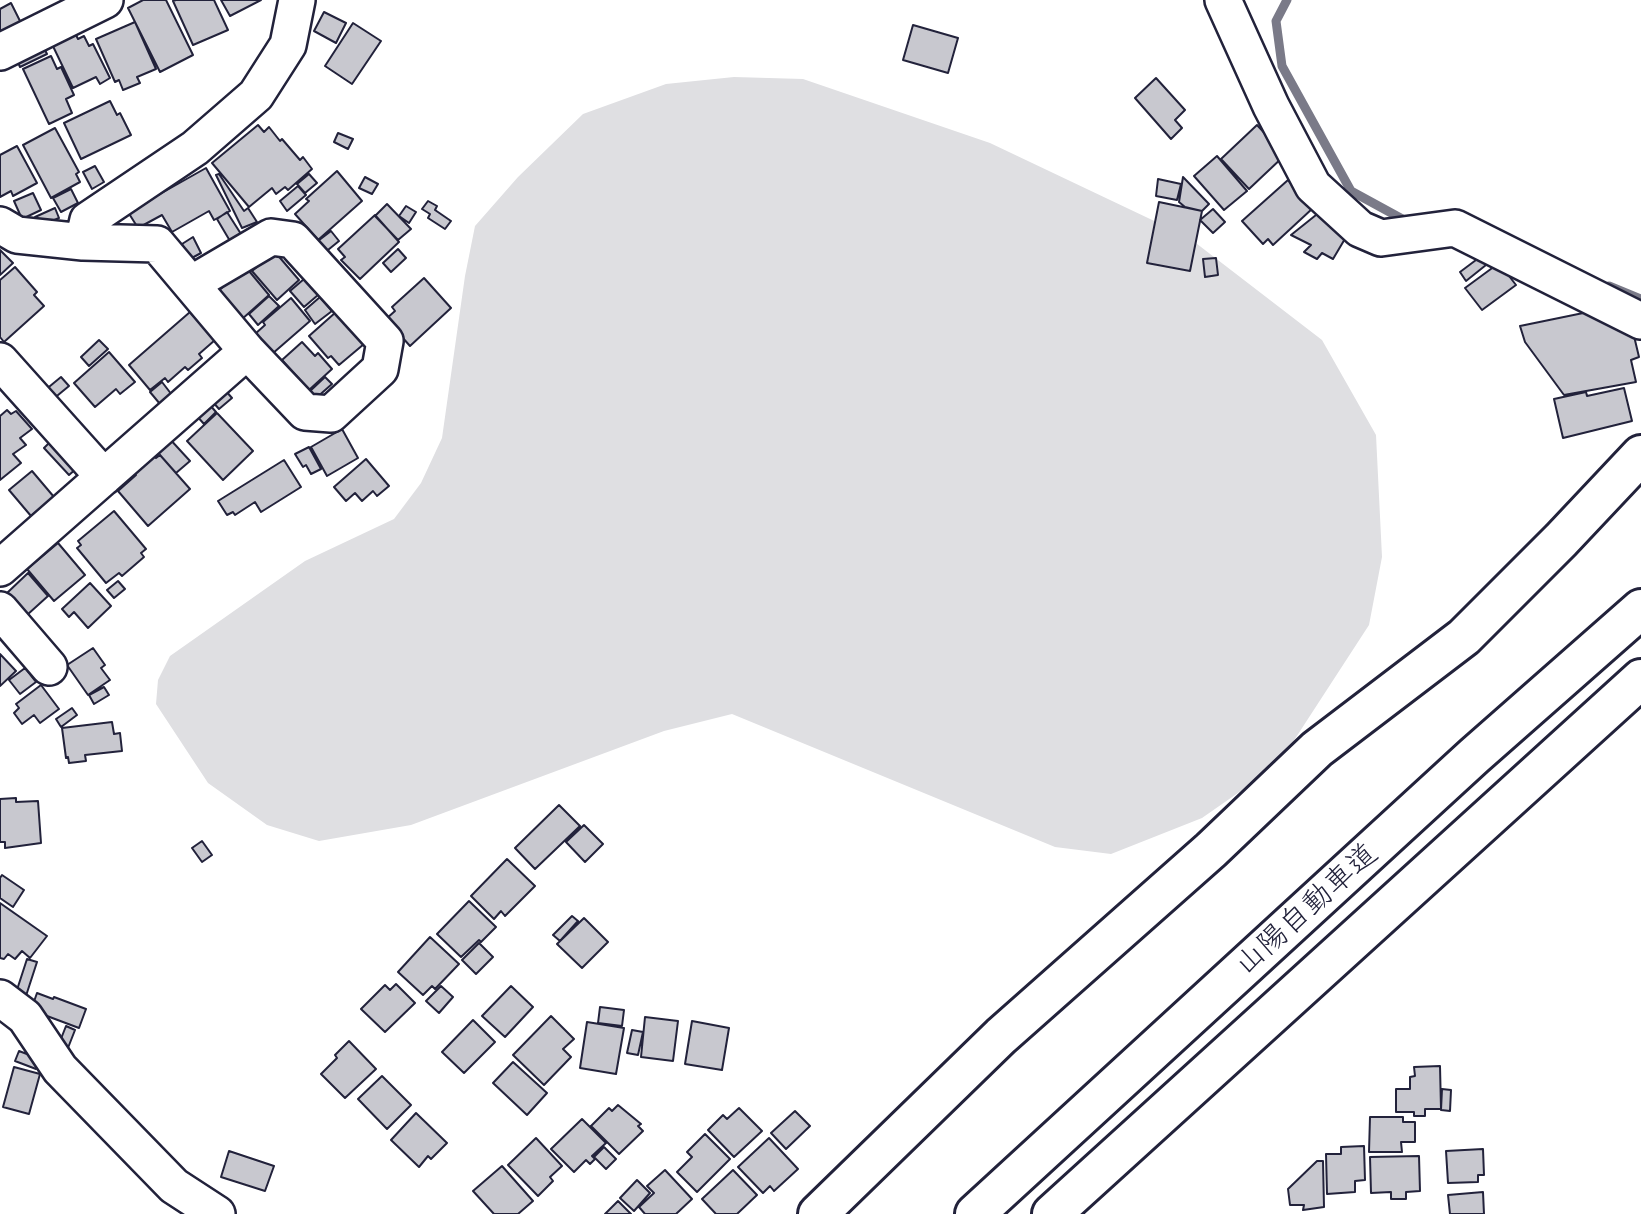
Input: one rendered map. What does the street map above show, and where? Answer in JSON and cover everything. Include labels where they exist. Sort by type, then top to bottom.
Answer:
[{"type":"main road","points":[[818,1214],[1001,1036],[1211,850],[1317,749],[1464,637],[1641,455]]},
{"type":"main road","name":"山陽自動車道","points":[[975,1214],[1474,756],[1641,609]]},
{"type":"main road","name":"山陽自動車道","points":[[1052,1214],[1641,678]]},
{"type":"street","points":[[0,52],[105,0]]},
{"type":"street","points":[[83,242],[88,220],[195,148],[256,95],[288,45],[297,0]]},
{"type":"street","points":[[1223,0],[1270,106],[1313,186],[1360,229],[1381,238],[1455,228],[1641,321]]},
{"type":"street","points":[[0,225],[17,235],[83,242],[157,244],[247,351],[304,412],[331,415],[380,369],[385,341],[293,240],[271,237],[191,284]]},
{"type":"street","points":[[0,568],[247,351]]},
{"type":"street","points":[[0,361],[104,477]]},
{"type":"street","points":[[0,610],[49,667]]},
{"type":"street","points":[[0,998],[25,1017],[60,1069],[174,1186],[217,1214]]},
{"type":"shaded area","points":[[734,77],[803,79],[990,143],[1188,237],[1322,340],[1376,435],[1382,557],[1369,625],[1278,765],[1202,818],[1111,854],[1055,847],[732,714],[664,731],[411,825],[319,841],[267,825],[208,783],[156,704],[158,680],[170,656],[305,561],[394,519],[421,483],[442,438],[465,276],[475,226],[518,177],[583,114],[666,84]]},
{"type":"building","points":[[143,0],[166,0],[193,55],[160,72],[128,8]]},
{"type":"building","points":[[214,0],[228,30],[193,45],[173,1]]},
{"type":"building","points":[[221,0],[261,0],[230,16]]},
{"type":"building","points":[[11,3],[22,25],[0,36],[0,9]]},
{"type":"building","points":[[324,12],[346,23],[336,43],[314,31]]},
{"type":"building","points":[[135,22],[156,69],[137,77],[140,83],[123,90],[119,80],[115,82],[96,39]]},
{"type":"building","points":[[353,23],[381,41],[352,84],[325,66]]},
{"type":"building","points":[[913,25],[958,38],[948,73],[903,60]]},
{"type":"building","points":[[74,31],[78,39],[84,36],[89,46],[93,44],[110,78],[100,84],[96,77],[73,88],[51,42]]},
{"type":"building","points":[[43,46],[47,54],[20,67],[17,60]]},
{"type":"building","points":[[51,56],[57,69],[61,67],[74,95],[66,99],[72,113],[49,124],[23,69]]},
{"type":"building","points":[[1156,78],[1185,110],[1175,120],[1182,128],[1171,139],[1135,98]]},
{"type":"building","points":[[110,101],[117,115],[120,113],[131,135],[81,159],[64,123]]},
{"type":"building","points":[[258,125],[264,132],[269,127],[280,141],[282,139],[300,160],[303,157],[312,169],[288,190],[285,187],[276,194],[272,188],[249,207],[212,163]]},
{"type":"building","points":[[1257,125],[1285,155],[1249,189],[1221,159]]},
{"type":"building","points":[[55,128],[79,172],[76,174],[80,182],[51,198],[23,145]]},
{"type":"building","points":[[338,133],[353,139],[348,149],[334,142]]},
{"type":"building","points":[[17,146],[37,183],[13,196],[11,191],[0,197],[0,155]]},
{"type":"building","points":[[1217,156],[1247,191],[1224,210],[1194,176]]},
{"type":"building","points":[[95,166],[104,182],[92,189],[83,172]]},
{"type":"building","points":[[206,168],[230,211],[214,220],[209,211],[172,232],[162,215],[138,228],[128,212]]},
{"type":"building","points":[[337,171],[362,201],[318,240],[295,214],[309,201],[306,199]]},
{"type":"building","points":[[219,174],[244,211],[248,208],[257,222],[242,228],[216,175]]},
{"type":"building","points":[[309,174],[317,183],[305,193],[297,184]]},
{"type":"building","points":[[365,177],[378,184],[372,194],[359,188]]},
{"type":"building","points":[[1183,177],[1209,204],[1202,211],[1185,207],[1179,202]]},
{"type":"building","points":[[1158,179],[1181,184],[1177,200],[1156,196]]},
{"type":"building","points":[[1288,180],[1313,208],[1273,245],[1268,239],[1263,244],[1242,221]]},
{"type":"building","points":[[298,186],[306,195],[287,211],[280,201]]},
{"type":"building","points":[[71,189],[78,203],[61,212],[53,198]]},
{"type":"building","points":[[33,193],[41,210],[22,219],[14,201]]},
{"type":"building","points":[[428,201],[437,206],[435,210],[451,221],[445,229],[428,218],[430,214],[422,209]]},
{"type":"building","points":[[1159,202],[1202,211],[1190,271],[1147,263]]},
{"type":"building","points":[[387,204],[411,229],[398,240],[375,216]]},
{"type":"building","points":[[406,206],[416,212],[409,223],[399,216]]},
{"type":"building","points":[[55,208],[59,218],[40,226],[35,217]]},
{"type":"building","points":[[1213,209],[1225,222],[1213,233],[1200,220]]},
{"type":"building","points":[[1321,211],[1349,232],[1333,259],[1322,253],[1317,259],[1304,252],[1311,245],[1291,235]]},
{"type":"building","points":[[227,212],[241,234],[230,241],[217,219]]},
{"type":"building","points":[[375,215],[399,242],[360,279],[341,260],[345,257],[338,249]]},
{"type":"building","points":[[331,231],[339,241],[323,254],[314,244]]},
{"type":"building","points":[[193,237],[201,253],[190,259],[182,244]]},
{"type":"building","points":[[398,249],[406,258],[391,272],[383,263]]},
{"type":"building","points":[[0,250],[13,263],[0,275]]},
{"type":"building","points":[[275,252],[299,280],[277,300],[252,271]]},
{"type":"building","points":[[1480,257],[1486,265],[1466,281],[1460,272]]},
{"type":"building","points":[[1216,258],[1218,275],[1205,277],[1203,259]]},
{"type":"building","points":[[1499,263],[1516,285],[1482,310],[1465,288]]},
{"type":"building","points":[[248,265],[251,268],[249,271],[269,295],[241,320],[217,292]]},
{"type":"building","points":[[15,267],[37,292],[34,295],[44,306],[4,342],[0,337],[0,280]]},
{"type":"building","points":[[424,278],[451,308],[410,346],[386,319],[395,311],[392,307]]},
{"type":"building","points":[[304,279],[318,295],[304,307],[290,291]]},
{"type":"building","points":[[269,296],[279,306],[258,325],[249,314]]},
{"type":"building","points":[[320,297],[332,311],[315,324],[305,310]]},
{"type":"building","points":[[291,298],[310,321],[272,354],[255,334],[265,325],[263,322]]},
{"type":"building","points":[[1593,311],[1634,336],[1639,357],[1631,360],[1636,382],[1564,395],[1525,342],[1520,326]]},
{"type":"building","points":[[190,312],[215,340],[199,354],[202,358],[188,370],[185,367],[168,382],[165,378],[150,390],[129,365]]},
{"type":"building","points":[[336,312],[364,344],[339,365],[331,356],[328,358],[309,336]]},
{"type":"building","points":[[99,340],[108,349],[89,366],[81,357]]},
{"type":"building","points":[[302,342],[315,356],[318,353],[332,369],[309,390],[282,360]]},
{"type":"building","points":[[109,352],[135,382],[120,394],[116,389],[95,407],[74,383]]},
{"type":"building","points":[[61,377],[69,386],[52,400],[44,391]]},
{"type":"building","points":[[325,377],[332,384],[315,399],[309,392]]},
{"type":"building","points":[[162,382],[172,395],[160,404],[150,392]]},
{"type":"building","points":[[1624,388],[1632,421],[1563,438],[1554,399],[1586,392],[1587,396]]},
{"type":"building","points":[[225,390],[232,398],[219,409],[212,401]]},
{"type":"building","points":[[209,404],[216,412],[204,424],[196,415]]},
{"type":"building","points":[[7,410],[11,414],[16,411],[32,429],[20,438],[26,445],[13,454],[21,463],[0,480],[0,416]]},
{"type":"building","points":[[217,413],[253,451],[223,480],[187,441]]},
{"type":"building","points":[[342,429],[358,458],[327,476],[311,447]]},
{"type":"building","points":[[168,437],[190,461],[176,473],[160,455],[156,458],[151,452]]},
{"type":"building","points":[[52,440],[77,468],[69,475],[44,448]]},
{"type":"building","points":[[309,447],[321,469],[311,474],[295,454]]},
{"type":"building","points":[[152,453],[156,458],[160,455],[190,489],[148,526],[118,491],[136,475],[132,470]]},
{"type":"building","points":[[366,459],[389,486],[377,496],[373,491],[362,501],[355,493],[346,501],[334,487]]},
{"type":"building","points":[[284,460],[301,487],[261,512],[255,502],[235,515],[233,512],[227,515],[218,501]]},
{"type":"building","points":[[32,471],[54,497],[31,516],[9,490]]},
{"type":"building","points":[[114,511],[146,549],[141,553],[144,557],[122,576],[119,573],[106,583],[77,548],[81,545],[78,541]]},
{"type":"building","points":[[58,543],[85,575],[54,601],[27,569]]},
{"type":"building","points":[[28,573],[48,596],[27,615],[7,593]]},
{"type":"building","points":[[118,581],[125,589],[114,598],[107,590]]},
{"type":"building","points":[[90,583],[111,606],[88,628],[74,612],[69,617],[62,609]]},
{"type":"building","points":[[93,648],[105,665],[101,668],[110,680],[88,695],[67,665]]},
{"type":"building","points":[[0,654],[16,671],[0,686]]},
{"type":"building","points":[[25,668],[36,682],[20,694],[9,680]]},
{"type":"building","points":[[41,685],[59,709],[40,723],[34,715],[22,724],[14,713],[19,708],[16,704]]},
{"type":"building","points":[[104,687],[109,695],[94,704],[89,695]]},
{"type":"building","points":[[72,708],[77,715],[61,727],[56,719]]},
{"type":"building","points":[[112,722],[114,734],[120,733],[122,751],[85,755],[86,761],[69,763],[62,728]]},
{"type":"building","points":[[16,798],[16,802],[38,801],[41,843],[5,848],[5,842],[0,842],[0,799]]},
{"type":"building","points":[[559,805],[580,826],[535,869],[515,848]]},
{"type":"building","points":[[584,825],[603,844],[585,862],[566,842]]},
{"type":"building","points":[[202,841],[212,855],[202,862],[192,848]]},
{"type":"building","points":[[507,859],[535,886],[505,916],[501,911],[494,919],[471,896]]},
{"type":"building","points":[[2,875],[24,890],[13,907],[0,898]]},
{"type":"building","points":[[469,901],[496,927],[461,957],[437,934]]},
{"type":"building","points":[[0,903],[47,936],[30,958],[22,951],[15,959],[8,954],[4,959],[0,958]]},
{"type":"building","points":[[572,916],[578,921],[560,941],[553,935]]},
{"type":"building","points":[[584,918],[608,942],[582,968],[557,944]]},
{"type":"building","points":[[430,937],[459,964],[435,989],[432,986],[423,995],[398,972]]},
{"type":"building","points":[[479,943],[493,957],[476,974],[462,960]]},
{"type":"building","points":[[27,959],[37,962],[24,1002],[14,999]]},
{"type":"building","points":[[396,984],[415,1003],[385,1032],[361,1009],[385,985],[390,990]]},
{"type":"building","points":[[441,986],[453,997],[439,1013],[426,1001]]},
{"type":"building","points":[[511,986],[533,1007],[505,1037],[482,1016]]},
{"type":"building","points":[[37,993],[86,1009],[79,1028],[31,1010]]},
{"type":"building","points":[[600,1007],[624,1010],[622,1026],[598,1023]]},
{"type":"building","points":[[551,1016],[574,1039],[563,1049],[571,1057],[544,1085],[513,1055]]},
{"type":"building","points":[[645,1017],[678,1021],[673,1061],[641,1057]]},
{"type":"building","points":[[473,1020],[495,1042],[464,1073],[442,1052]]},
{"type":"building","points":[[692,1021],[729,1028],[722,1070],[685,1064]]},
{"type":"building","points":[[587,1022],[624,1028],[616,1074],[580,1068]]},
{"type":"building","points":[[66,1026],[75,1030],[66,1053],[57,1049]]},
{"type":"building","points":[[632,1030],[643,1032],[638,1055],[627,1053]]},
{"type":"building","points":[[349,1041],[376,1069],[345,1098],[321,1074]]},
{"type":"building","points":[[19,1051],[40,1059],[36,1069],[15,1061]]},
{"type":"building","points":[[513,1062],[547,1093],[527,1115],[493,1083]]},
{"type":"building","points":[[1440,1066],[1441,1109],[1425,1109],[1425,1116],[1414,1116],[1414,1112],[1396,1112],[1396,1089],[1410,1089],[1410,1077],[1415,1076],[1414,1067]]},
{"type":"building","points":[[14,1067],[40,1074],[29,1114],[3,1107]]},
{"type":"building","points":[[382,1076],[411,1105],[387,1129],[358,1099]]},
{"type":"building","points":[[1442,1089],[1451,1090],[1450,1111],[1441,1110]]},
{"type":"building","points":[[618,1105],[641,1124],[638,1126],[643,1131],[619,1154],[591,1126],[609,1108],[612,1111]]},
{"type":"building","points":[[739,1108],[762,1131],[734,1157],[708,1130],[723,1115],[727,1119]]},
{"type":"building","points":[[795,1111],[810,1126],[786,1149],[771,1133]]},
{"type":"building","points":[[416,1113],[447,1143],[431,1159],[428,1156],[419,1167],[391,1140]]},
{"type":"building","points":[[1370,1117],[1403,1117],[1403,1122],[1415,1122],[1415,1142],[1401,1142],[1402,1152],[1369,1152]]},
{"type":"building","points":[[582,1119],[606,1143],[592,1156],[595,1159],[590,1164],[586,1160],[574,1172],[551,1149]]},
{"type":"building","points":[[705,1134],[730,1159],[697,1192],[677,1172],[692,1157],[687,1152]]},
{"type":"building","points":[[536,1138],[562,1166],[550,1177],[553,1181],[538,1196],[508,1165]]},
{"type":"building","points":[[769,1138],[798,1169],[774,1191],[770,1186],[763,1193],[738,1167]]},
{"type":"building","points":[[1364,1146],[1365,1180],[1355,1181],[1355,1192],[1327,1194],[1326,1154],[1341,1154],[1341,1147]]},
{"type":"building","points":[[604,1147],[616,1159],[606,1169],[594,1157]]},
{"type":"building","points":[[1483,1149],[1484,1175],[1478,1175],[1478,1182],[1448,1183],[1446,1151]]},
{"type":"building","points":[[229,1151],[274,1166],[265,1191],[221,1177]]},
{"type":"building","points":[[1419,1156],[1420,1191],[1406,1192],[1406,1199],[1391,1199],[1391,1192],[1371,1193],[1370,1157]]},
{"type":"building","points":[[1317,1161],[1323,1161],[1324,1207],[1303,1210],[1304,1205],[1290,1205],[1288,1189]]},
{"type":"building","points":[[502,1166],[533,1201],[518,1214],[494,1214],[473,1191]]},
{"type":"building","points":[[665,1170],[692,1199],[676,1214],[645,1214],[639,1207],[654,1193],[647,1186]]},
{"type":"building","points":[[733,1170],[757,1195],[737,1214],[716,1214],[702,1199]]},
{"type":"building","points":[[637,1180],[650,1193],[634,1211],[620,1198]]},
{"type":"building","points":[[1483,1192],[1484,1214],[1450,1214],[1448,1195]]},
{"type":"building","points":[[618,1201],[631,1214],[605,1214]]},
{"type":"waterway","points":[[1287,0],[1276,21],[1282,66],[1351,191],[1406,221],[1409,220]]},
{"type":"waterway","points":[[1609,286],[1641,299]]}]
